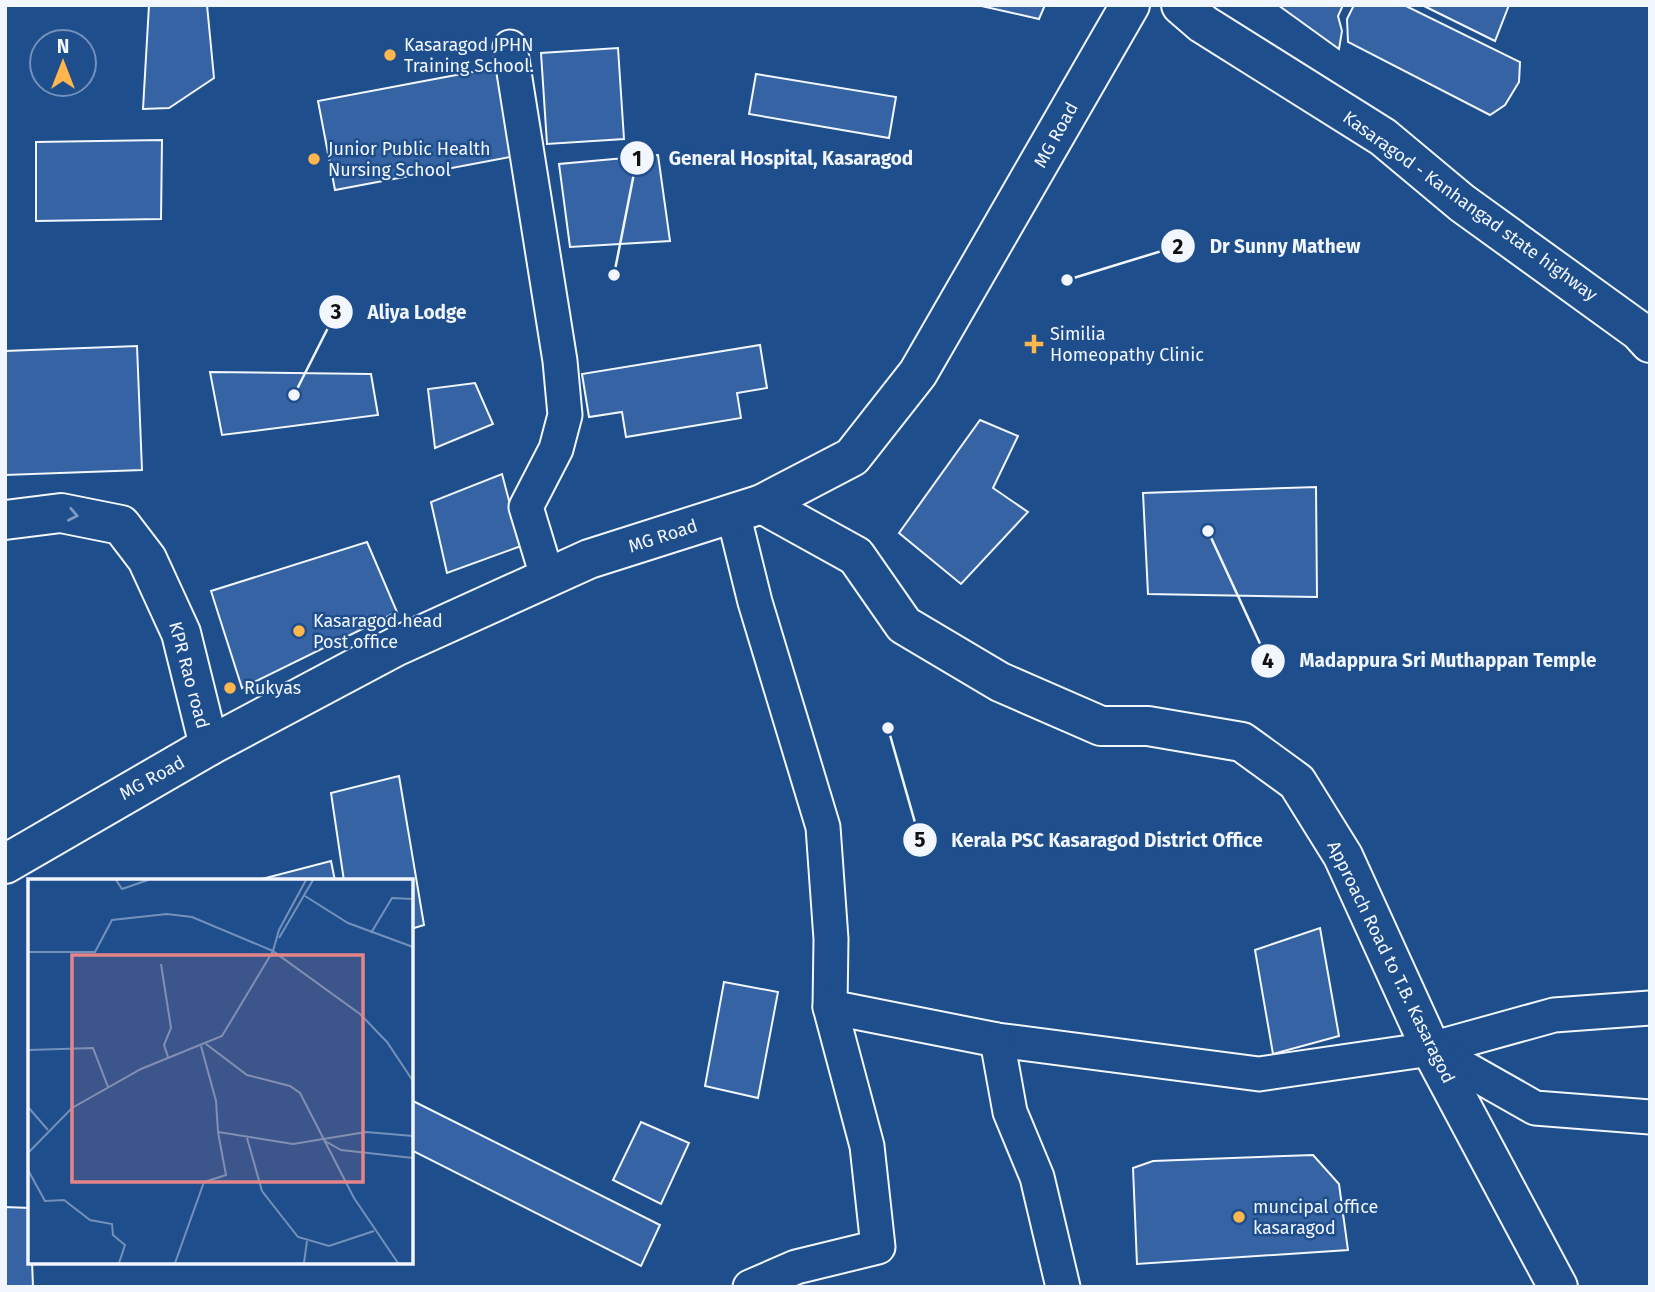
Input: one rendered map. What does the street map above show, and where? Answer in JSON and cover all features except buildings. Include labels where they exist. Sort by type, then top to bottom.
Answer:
[{"type":"main road","name":"MG Road","points":[[5,864],[209,746],[395,647],[547,576],[748,509],[852,457],[918,373],[1129,5]]},
{"type":"main road","name":"Kasaragod - Kanhangad state highway","points":[[1181,5],[1203,24],[1383,137],[1462,203],[1639,331],[1650,343]]},
{"type":"main road","name":"Approach Road to T.B. Kasaragod","points":[[748,509],[856,556],[904,625],[1000,682],[1101,726],[1148,726],[1242,742],[1297,782],[1343,856],[1431,1049],[1558,1287]]},
{"type":"main road","name":"KPR Rao road","points":[[5,520],[61,513],[121,524],[147,559],[181,633],[209,746]]},
{"type":"street","points":[[510,47],[560,361],[565,415],[556,449],[526,507],[547,576]]},
{"type":"street","points":[[748,509],[755,602],[823,827],[831,939],[830,1007],[867,1146],[878,1247],[796,1267],[750,1287]]},
{"type":"street","points":[[830,1007],[996,1040],[1259,1074],[1431,1049],[1554,1015],[1650,1007]]},
{"type":"street","points":[[996,1040],[1010,1112],[1037,1177],[1063,1287]]},
{"type":"street","points":[[1431,1049],[1535,1108],[1650,1116]]},
{"type":"place","name":"Kasaragod JPHN Training School.","points":[[390,55]]},
{"type":"place","name":"Junior Public Health Nursing School","points":[[314,159]]},
{"type":"place","name":"General Hospital, Kasaragod","points":[[614,275]]},
{"type":"place","name":"Dr Sunny Mathew","points":[[1067,280]]},
{"type":"place","name":"Similia Homeopathy Clinic","points":[[1034,344]]},
{"type":"place","name":"Aliya Lodge","points":[[294,395]]},
{"type":"place","name":"Madappura Sri Muthappan Temple","points":[[1208,531]]},
{"type":"place","name":"Kasaragod head Post office","points":[[299,631]]},
{"type":"place","name":"Rukyas","points":[[230,688]]},
{"type":"place","name":"Kerala PSC Kasaragod District Office","points":[[888,728]]},
{"type":"place","name":"muncipal office kasaragod","points":[[1239,1217]]}]
